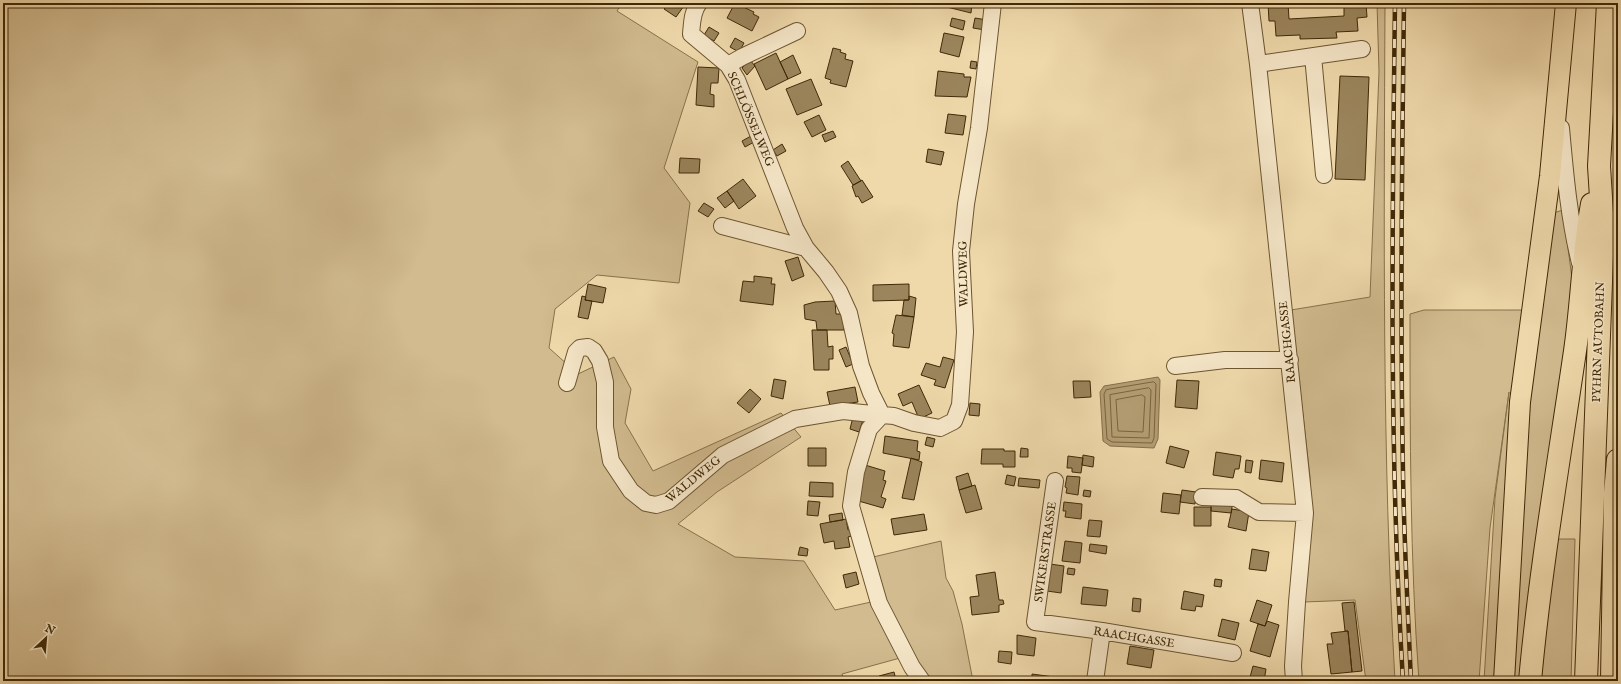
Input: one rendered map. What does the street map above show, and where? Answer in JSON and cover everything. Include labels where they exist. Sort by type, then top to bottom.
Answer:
[{"type":"highway","name":"PYHRN AUTOBAHN","points":[[1586,681],[1603,229],[1599,166],[1608,3]]},
{"type":"highway","points":[[1530,681],[1535,628],[1577,337],[1588,228],[1599,166]]},
{"type":"highway","points":[[1612,681],[1615,494],[1618,460]]},
{"type":"main road","points":[[1504,681],[1520,402],[1550,176],[1566,3]]},
{"type":"street","name":"SCHLÖSSELWEG","points":[[699,3],[696,6],[692,21],[691,34],[728,66],[737,80],[795,228],[806,248],[839,291],[849,313],[861,366],[871,392],[882,414]]},
{"type":"street","name":"WALDWEG","points":[[567,382],[576,352],[580,348],[588,347],[594,351],[600,360],[605,382],[605,427],[611,461],[631,491],[646,503],[656,505],[669,501],[723,455],[795,419],[843,411],[894,416],[914,424],[940,428],[954,421],[960,405],[965,332],[960,251],[979,128],[993,3]]},
{"type":"street","name":"RAACHGASSE","points":[[1250,3],[1290,360],[1305,513],[1292,666],[1294,681]]},
{"type":"street","points":[[728,66],[742,57],[797,30]]},
{"type":"street","points":[[1258,64],[1362,49]]},
{"type":"street","points":[[1313,56],[1324,175]]},
{"type":"street","points":[[1558,92],[1564,170],[1574,238],[1583,274]]},
{"type":"street","points":[[722,226],[806,248]]},
{"type":"street","points":[[1176,366],[1225,360],[1290,360]]},
{"type":"street","points":[[882,414],[869,429],[856,472],[851,506],[879,603],[912,666],[922,681]]},
{"type":"street","name":"SWIKERSTRASSE","points":[[1035,622],[1055,482]]},
{"type":"street","points":[[1202,497],[1236,498],[1259,512],[1305,513]]},
{"type":"street","name":"RAACHGASSE","points":[[1035,622],[1102,631],[1233,653]]},
{"type":"street","points":[[1095,681],[1102,631]]},
{"type":"shaded area","points":[[3,3],[622,3],[617,11],[698,62],[664,168],[690,203],[679,283],[597,275],[555,309],[549,348],[578,374],[614,357],[631,389],[625,423],[653,471],[781,413],[801,437],[717,492],[678,524],[735,557],[804,561],[835,610],[880,600],[869,558],[941,541],[946,578],[953,591],[962,624],[973,681],[917,681],[900,658],[842,674],[844,681],[3,681]]},
{"type":"shaded area","points":[[1377,3],[1385,3],[1384,257],[1386,427],[1395,681],[1366,681],[1355,600],[1304,602],[1311,530],[1310,477],[1291,310],[1370,297],[1379,72]]},
{"type":"shaded area","points":[[1563,210],[1573,286],[1521,681],[1511,681],[1525,435],[1550,214]]},
{"type":"shaded area","points":[[1424,310],[1526,311],[1498,681],[1484,681],[1495,498],[1509,392],[1490,528],[1479,681],[1419,681],[1412,543],[1410,452],[1410,314]]},
{"type":"shaded area","points":[[1557,539],[1575,539],[1571,681],[1539,681]]},
{"type":"water","points":[[1158,377],[1160,380],[1158,439],[1154,448],[1110,446],[1103,441],[1100,392],[1104,386]]},
{"type":"building","points":[[669,3],[686,3],[676,17],[664,9]]},
{"type":"building","points":[[735,3],[754,12],[753,14],[759,17],[752,31],[727,18]]},
{"type":"building","points":[[940,3],[972,3],[971,13],[939,5]]},
{"type":"building","points":[[1268,3],[1288,3],[1289,19],[1344,16],[1344,3],[1366,3],[1367,17],[1357,18],[1358,31],[1336,32],[1337,38],[1300,39],[1300,35],[1276,36],[1275,21],[1269,21]]},
{"type":"building","points":[[952,18],[965,21],[963,30],[950,26]]},
{"type":"building","points":[[975,18],[987,20],[985,30],[973,28]]},
{"type":"building","points":[[709,27],[719,33],[714,41],[704,35]]},
{"type":"building","points":[[944,33],[964,37],[959,57],[940,52]]},
{"type":"building","points":[[735,38],[744,43],[739,52],[730,47]]},
{"type":"building","points":[[833,48],[841,50],[840,52],[846,54],[845,59],[853,61],[846,87],[830,83],[831,80],[825,78]]},
{"type":"building","points":[[776,53],[788,79],[766,90],[754,64]]},
{"type":"building","points":[[793,55],[801,73],[788,79],[780,62]]},
{"type":"building","points":[[750,60],[755,66],[747,75],[742,68]]},
{"type":"building","points":[[971,61],[977,62],[976,69],[970,68]]},
{"type":"building","points":[[698,67],[719,68],[718,83],[711,83],[710,94],[714,95],[714,107],[696,105]]},
{"type":"building","points":[[938,71],[964,74],[964,77],[971,77],[967,97],[935,96]]},
{"type":"building","points":[[1340,76],[1369,77],[1365,180],[1335,179]]},
{"type":"building","points":[[811,79],[822,105],[797,115],[786,89]]},
{"type":"building","points":[[948,114],[966,116],[963,135],[945,133]]},
{"type":"building","points":[[819,115],[826,130],[812,137],[804,122]]},
{"type":"building","points":[[833,131],[836,137],[825,142],[822,135]]},
{"type":"building","points":[[751,136],[754,142],[745,147],[742,141]]},
{"type":"building","points":[[782,144],[786,151],[777,156],[773,150]]},
{"type":"building","points":[[928,149],[944,152],[941,165],[926,162]]},
{"type":"building","points":[[680,158],[700,159],[699,173],[679,173]]},
{"type":"building","points":[[848,161],[861,181],[853,185],[841,166]]},
{"type":"building","points":[[743,179],[756,196],[739,209],[727,191]]},
{"type":"building","points":[[862,180],[873,197],[862,203],[858,196],[856,197],[852,186]]},
{"type":"building","points":[[727,191],[734,201],[725,208],[717,198]]},
{"type":"building","points":[[704,203],[714,209],[708,217],[698,211]]},
{"type":"building","points":[[798,257],[804,276],[792,281],[785,261]]},
{"type":"building","points":[[754,276],[772,278],[771,284],[775,284],[773,305],[740,301],[743,281],[754,282]]},
{"type":"building","points":[[588,284],[606,288],[603,303],[585,300]]},
{"type":"building","points":[[909,284],[909,300],[873,301],[873,285]]},
{"type":"building","points":[[582,296],[586,297],[585,300],[592,301],[588,319],[578,317]]},
{"type":"building","points":[[909,296],[916,298],[914,317],[902,315],[904,300],[909,300]]},
{"type":"building","points":[[835,301],[836,314],[844,314],[844,330],[817,330],[816,321],[805,319],[804,305],[815,302]]},
{"type":"building","points":[[896,315],[914,317],[909,348],[893,346],[894,334],[892,333]]},
{"type":"building","points":[[812,330],[827,330],[828,347],[833,346],[833,359],[829,359],[829,370],[814,370]]},
{"type":"building","points":[[846,347],[853,364],[846,367],[839,350]]},
{"type":"building","points":[[943,357],[954,360],[945,388],[934,385],[936,380],[921,375],[926,363],[940,367]]},
{"type":"building","points":[[774,379],[786,381],[783,399],[771,396]]},
{"type":"building","points":[[1177,380],[1199,381],[1197,409],[1175,407]]},
{"type":"building","points":[[1073,381],[1090,381],[1091,397],[1074,398]]},
{"type":"building","points":[[919,385],[932,413],[919,419],[912,402],[903,406],[898,394]]},
{"type":"building","points":[[855,387],[858,402],[830,406],[827,392]]},
{"type":"building","points":[[750,389],[761,399],[749,413],[737,403]]},
{"type":"building","points":[[970,403],[980,404],[979,416],[969,415]]},
{"type":"building","points":[[853,417],[863,420],[859,432],[850,429]]},
{"type":"building","points":[[885,436],[918,441],[917,451],[920,452],[919,460],[883,453]]},
{"type":"building","points":[[927,437],[935,439],[933,447],[925,445]]},
{"type":"building","points":[[1170,446],[1189,451],[1184,468],[1166,463]]},
{"type":"building","points":[[808,448],[826,448],[826,466],[808,466]]},
{"type":"building","points":[[1021,448],[1028,449],[1028,457],[1020,457]]},
{"type":"building","points":[[982,449],[1004,449],[1004,451],[1015,451],[1015,467],[1003,467],[1003,464],[981,464]]},
{"type":"building","points":[[1216,452],[1241,456],[1239,469],[1235,469],[1233,478],[1213,475]]},
{"type":"building","points":[[1083,455],[1094,457],[1093,467],[1082,465]]},
{"type":"building","points":[[1068,456],[1083,458],[1081,473],[1072,472],[1072,468],[1067,468]]},
{"type":"building","points":[[911,458],[922,462],[914,500],[902,498]]},
{"type":"building","points":[[1246,460],[1253,461],[1251,473],[1245,472]]},
{"type":"building","points":[[1261,460],[1284,463],[1282,482],[1259,479]]},
{"type":"building","points":[[865,465],[885,471],[883,480],[886,481],[881,497],[886,499],[883,508],[855,500]]},
{"type":"building","points":[[968,473],[972,486],[959,490],[956,477]]},
{"type":"building","points":[[1007,475],[1016,477],[1014,486],[1005,484]]},
{"type":"building","points":[[1067,476],[1080,477],[1078,495],[1066,493],[1067,488],[1065,487]]},
{"type":"building","points":[[1019,478],[1040,480],[1039,488],[1018,486]]},
{"type":"building","points":[[810,482],[833,483],[833,497],[809,496]]},
{"type":"building","points":[[975,485],[982,509],[966,513],[959,490]]},
{"type":"building","points":[[1084,490],[1091,491],[1090,497],[1083,496]]},
{"type":"building","points":[[1182,490],[1196,492],[1195,504],[1180,502]]},
{"type":"building","points":[[1163,493],[1181,495],[1179,514],[1161,512]]},
{"type":"building","points":[[1211,498],[1233,501],[1231,513],[1211,511]]},
{"type":"building","points":[[808,501],[820,502],[818,516],[807,515]]},
{"type":"building","points":[[1064,502],[1082,504],[1081,519],[1065,517],[1066,511],[1063,511]]},
{"type":"building","points":[[1194,507],[1211,507],[1211,526],[1194,526]]},
{"type":"building","points":[[1232,509],[1249,512],[1246,531],[1228,527]]},
{"type":"building","points":[[842,513],[843,520],[830,522],[829,515]]},
{"type":"building","points":[[924,514],[927,530],[894,535],[891,519]]},
{"type":"building","points":[[846,519],[848,530],[851,529],[852,536],[848,537],[850,547],[835,549],[834,541],[824,543],[820,524]]},
{"type":"building","points":[[1089,520],[1102,521],[1100,537],[1087,536]]},
{"type":"building","points":[[1065,541],[1082,543],[1080,563],[1062,561]]},
{"type":"building","points":[[1090,544],[1107,546],[1106,554],[1089,551]]},
{"type":"building","points":[[800,547],[808,549],[807,556],[798,555]]},
{"type":"building","points":[[1252,549],[1269,552],[1266,571],[1249,569]]},
{"type":"building","points":[[1050,564],[1064,566],[1061,593],[1047,591]]},
{"type":"building","points":[[1068,568],[1075,569],[1074,575],[1067,574]]},
{"type":"building","points":[[856,572],[859,584],[846,588],[843,575]]},
{"type":"building","points":[[995,572],[999,600],[1003,600],[1004,604],[999,605],[999,612],[972,615],[970,597],[979,596],[976,575]]},
{"type":"building","points":[[1215,579],[1222,580],[1221,587],[1214,586]]},
{"type":"building","points":[[1083,587],[1108,590],[1106,606],[1081,604]]},
{"type":"building","points":[[1184,591],[1204,595],[1202,607],[1196,606],[1195,611],[1181,609]]},
{"type":"building","points":[[1133,598],[1141,599],[1140,612],[1132,611]]},
{"type":"building","points":[[1257,600],[1272,605],[1265,626],[1250,621]]},
{"type":"building","points":[[1354,602],[1362,671],[1352,672],[1348,631],[1345,631],[1342,603]]},
{"type":"building","points":[[1222,619],[1239,623],[1235,640],[1218,636]]},
{"type":"building","points":[[1267,621],[1279,625],[1270,657],[1250,651],[1258,624],[1265,626]]},
{"type":"building","points":[[1348,631],[1352,672],[1331,674],[1327,644],[1333,644],[1331,633]]},
{"type":"building","points":[[1017,635],[1036,638],[1034,656],[1017,654]]},
{"type":"building","points":[[1130,646],[1154,650],[1151,668],[1127,664]]},
{"type":"building","points":[[999,651],[1012,652],[1011,664],[998,662]]},
{"type":"building","points":[[1253,666],[1266,669],[1264,681],[1249,681]]},
{"type":"building","points":[[894,672],[896,680],[900,679],[900,681],[881,681],[879,676]]},
{"type":"building","points":[[1032,674],[1054,677],[1054,681],[1027,681],[1028,678],[1032,678]]},
{"type":"building","points":[[1110,678],[1129,680],[1129,681],[1109,681]]},
{"type":"railway","points":[[1395,3],[1393,172],[1395,512],[1403,681]]},
{"type":"railway","points":[[1404,3],[1402,414],[1404,525],[1411,681]]}]
